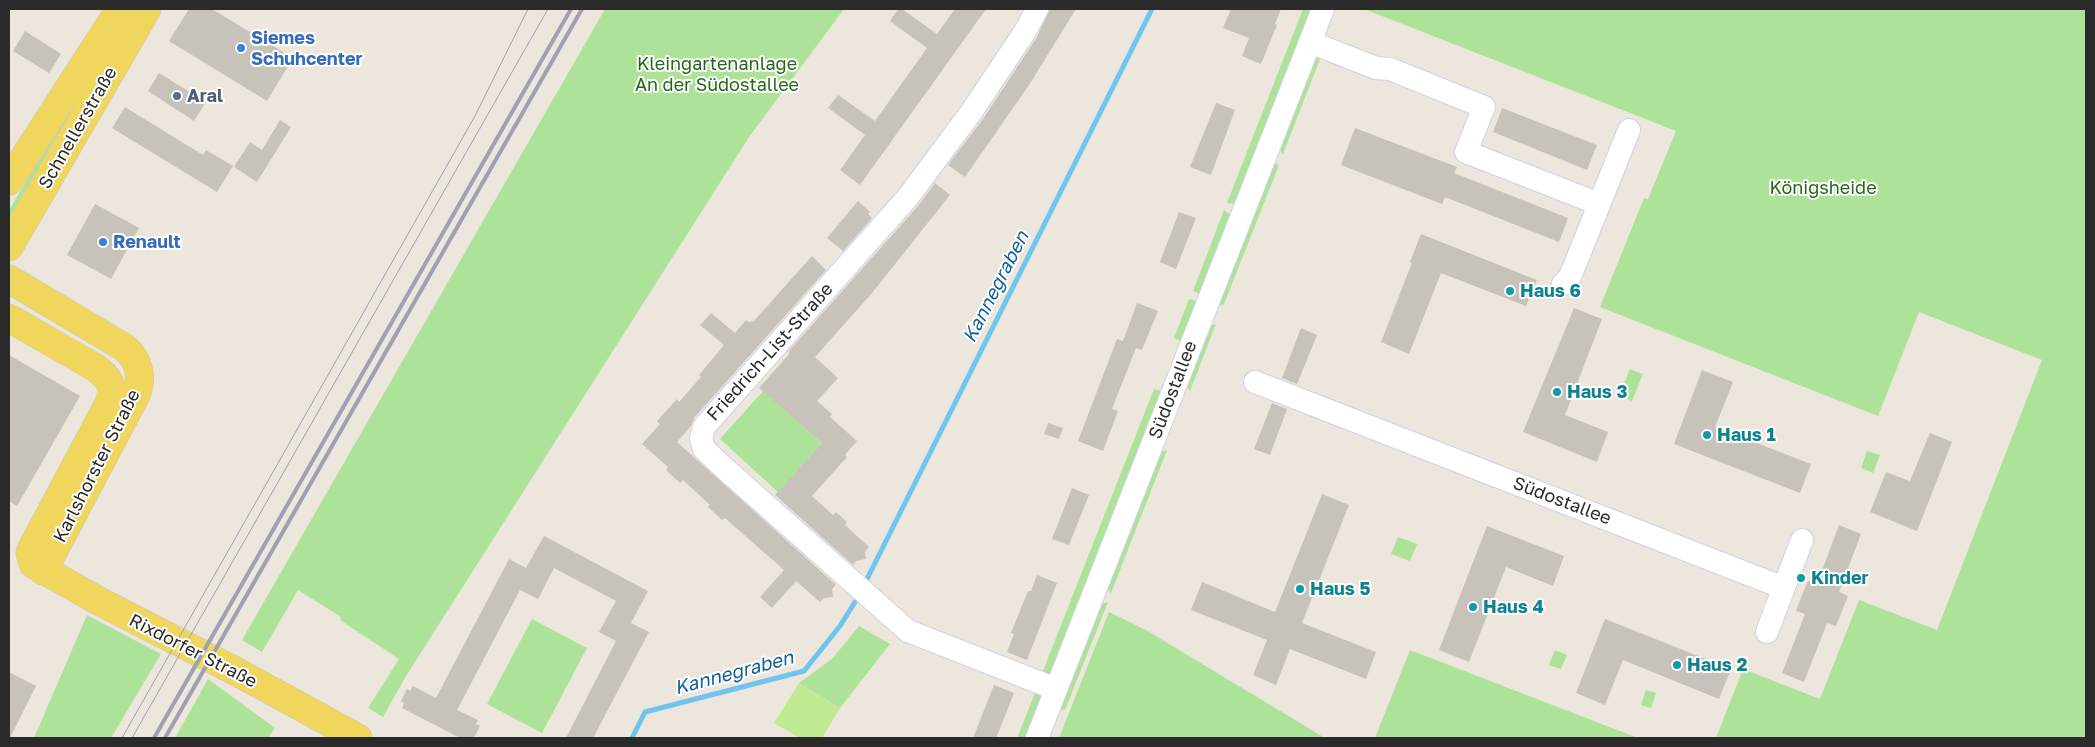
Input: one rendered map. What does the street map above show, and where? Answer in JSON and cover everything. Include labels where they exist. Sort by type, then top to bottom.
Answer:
[{"type":"main road","name":"Schnellerstraße","points":[[9,181],[120,9]]},
{"type":"main road","name":"Schnellerstraße","points":[[9,247],[148,9]]},
{"type":"main road","name":"Karlshorster Straße","points":[[9,279],[125,348],[134,358],[140,373],[140,384],[136,395],[37,565],[30,553],[107,407],[112,389],[108,378],[96,368],[9,318]]},
{"type":"main road","name":"Rixdorfer Straße","points":[[37,565],[358,738]]},
{"type":"street","name":"Friedrich-List-Straße","points":[[1036,9],[1026,30],[972,111],[908,197],[704,427],[701,438],[704,449],[723,468],[908,631],[1056,689]]},
{"type":"street","name":"Südostallee","points":[[1036,738],[1323,9]]},
{"type":"street","points":[[1310,42],[1376,68],[1390,69],[1484,107],[1466,152],[1599,204]]},
{"type":"street","points":[[1563,284],[1570,277],[1629,130]]},
{"type":"street","name":"Südostallee","points":[[1255,382],[1784,588]]},
{"type":"street","points":[[1767,632],[1802,540]]},
{"type":"green space","points":[[129,9],[135,9],[13,217],[9,215],[9,210]]},
{"type":"green space","name":"Kleingartenanlage An der Südostallee","points":[[605,9],[844,9],[749,137],[406,676],[383,717],[368,708],[399,659],[340,620],[341,617],[298,590],[262,652],[242,640]]},
{"type":"green space","points":[[1303,9],[1312,9],[1235,204],[1227,203]]},
{"type":"green space","name":"Königsheide","points":[[1364,9],[2086,9],[2086,738],[1716,738],[1743,669],[1820,699],[1859,600],[1937,630],[2042,360],[1919,312],[1878,416],[1600,307],[1644,198],[1648,199],[1676,131]]},
{"type":"green space","points":[[1322,54],[1283,154],[1279,149],[1316,56]]},
{"type":"green space","points":[[1274,163],[1279,165],[1224,304],[1218,306]]},
{"type":"green space","points":[[1224,210],[1231,215],[1200,294],[1193,291]]},
{"type":"green space","points":[[1189,299],[1197,301],[1181,341],[1174,338]]},
{"type":"green space","points":[[1216,324],[1190,391],[1187,387],[1210,326]]},
{"type":"green space","points":[[1630,369],[1643,374],[1632,401],[1619,396]]},
{"type":"green space","points":[[1154,389],[1161,391],[1049,677],[1041,676]]},
{"type":"green space","points":[[763,391],[822,443],[778,492],[720,439]]},
{"type":"green space","points":[[1167,450],[1111,593],[1107,589],[1160,452]]},
{"type":"green space","points":[[1867,451],[1880,455],[1873,473],[1861,468]]},
{"type":"green space","points":[[1398,537],[1417,544],[1410,561],[1391,554]]},
{"type":"green space","points":[[1108,602],[1065,710],[1060,709],[1101,604]]},
{"type":"green space","points":[[1109,612],[1146,630],[1325,738],[1059,738]]},
{"type":"green space","points":[[87,615],[161,654],[111,738],[34,738]]},
{"type":"green space","points":[[532,619],[587,648],[542,733],[487,704]]},
{"type":"green space","points":[[859,626],[890,644],[840,708],[799,683],[832,659]]},
{"type":"green space","points":[[1410,650],[1638,738],[1375,738]]},
{"type":"green space","points":[[1555,650],[1567,655],[1561,669],[1549,665]]},
{"type":"green space","points":[[208,679],[275,728],[268,738],[175,738]]},
{"type":"green space","points":[[799,683],[840,708],[822,738],[800,738],[774,723]]},
{"type":"green space","points":[[1037,688],[1042,695],[1025,738],[1017,738]]},
{"type":"green space","points":[[1646,690],[1656,693],[1651,708],[1641,705]]},
{"type":"building","points":[[189,9],[212,9],[293,58],[267,101],[169,41]]},
{"type":"building","points":[[898,9],[902,9],[937,34],[955,9],[986,9],[860,185],[840,170],[865,135],[828,108],[838,95],[875,121],[927,48],[890,21]]},
{"type":"building","points":[[1050,9],[1076,9],[1029,85],[965,177],[948,165],[983,119],[1037,37]]},
{"type":"building","points":[[1231,9],[1281,9],[1275,24],[1277,25],[1261,64],[1242,56],[1249,38],[1223,28]]},
{"type":"building","points":[[25,31],[61,54],[49,73],[13,51]]},
{"type":"building","name":"Aral","points":[[159,73],[206,102],[194,121],[148,91]]},
{"type":"building","points":[[1216,103],[1235,110],[1211,175],[1190,167]]},
{"type":"building","points":[[125,107],[203,155],[206,150],[233,166],[217,192],[112,128]]},
{"type":"building","points":[[1502,108],[1597,145],[1587,170],[1493,132]]},
{"type":"building","points":[[280,120],[291,127],[257,182],[234,167],[250,142],[262,150]]},
{"type":"building","points":[[1355,128],[1457,167],[1454,173],[1568,218],[1559,242],[1445,197],[1442,204],[1341,165]]},
{"type":"building","points":[[935,183],[950,195],[872,293],[815,357],[838,378],[817,401],[832,414],[830,417],[857,441],[845,455],[847,457],[812,496],[833,515],[836,512],[847,522],[845,525],[869,547],[865,552],[866,559],[856,561],[853,565],[775,495],[822,443],[759,388],[790,353],[788,352],[918,206]]},
{"type":"building","points":[[858,201],[870,212],[868,214],[872,218],[843,251],[827,238]]},
{"type":"building","name":"Renault","points":[[95,204],[139,228],[111,279],[67,255]]},
{"type":"building","points":[[1179,212],[1196,218],[1176,269],[1160,262]]},
{"type":"building","name":"Haus 6","points":[[1421,234],[1537,280],[1526,306],[1441,273],[1409,354],[1381,342],[1412,263],[1410,262]]},
{"type":"building","points":[[812,256],[826,270],[694,418],[691,426],[677,442],[836,585],[832,589],[833,597],[824,598],[820,602],[796,581],[772,608],[760,597],[784,570],[725,518],[722,520],[708,507],[710,505],[683,480],[680,483],[666,470],[668,467],[642,444],[660,424],[657,421],[677,399],[679,402],[701,377],[699,375],[724,345],[700,325],[711,313],[735,333],[746,320],[750,323],[752,320],[753,322]]},
{"type":"building","points":[[1137,303],[1158,311],[1142,350],[1136,348],[1112,409],[1118,411],[1103,451],[1078,441],[1117,339],[1123,341]]},
{"type":"building","name":"Haus 3","points":[[1574,308],[1602,319],[1565,415],[1608,432],[1597,462],[1523,432]]},
{"type":"building","points":[[1301,328],[1317,335],[1297,384],[1282,378]]},
{"type":"building","points":[[9,355],[80,396],[17,506],[9,501]]},
{"type":"building","name":"Haus 1","points":[[1702,370],[1733,382],[1715,427],[1811,464],[1800,493],[1674,444]]},
{"type":"building","points":[[1272,403],[1287,409],[1270,455],[1254,449]]},
{"type":"building","points":[[1048,423],[1063,428],[1059,439],[1044,434]]},
{"type":"building","points":[[1930,433],[1952,442],[1917,531],[1870,512],[1886,472],[1910,481]]},
{"type":"building","points":[[1072,488],[1089,495],[1069,545],[1052,539]]},
{"type":"building","name":"Haus 5","points":[[1322,494],[1349,505],[1302,623],[1376,652],[1366,679],[1290,649],[1276,685],[1253,675],[1267,640],[1191,610],[1202,582],[1275,612]]},
{"type":"building","points":[[1839,525],[1861,534],[1839,592],[1848,596],[1836,626],[1827,623],[1804,682],[1782,673],[1805,614],[1796,611],[1802,595],[1808,581],[1817,584]]},
{"type":"building","name":"Haus 4","points":[[1487,526],[1564,556],[1553,586],[1506,567],[1469,662],[1439,650]]},
{"type":"building","points":[[544,536],[648,591],[631,623],[649,632],[593,738],[566,738],[616,641],[599,632],[616,601],[554,568],[538,599],[520,590],[457,710],[478,720],[476,724],[480,726],[474,738],[460,738],[402,708],[404,703],[401,701],[407,689],[410,691],[413,686],[436,698],[509,559],[526,568]]},
{"type":"building","points":[[1037,575],[1057,583],[1027,660],[1007,652],[1014,634],[1011,633],[1028,591],[1031,591]]},
{"type":"building","name":"Haus 2","points":[[1605,619],[1731,669],[1719,699],[1623,660],[1605,705],[1576,693]]},
{"type":"building","points":[[9,672],[36,686],[10,738],[9,738]]},
{"type":"building","points":[[994,685],[1014,693],[1001,726],[996,738],[973,738]]},
{"type":"waterway","name":"Kannegraben","points":[[867,579],[1152,9]]},
{"type":"waterway","name":"Kannegraben","points":[[632,738],[645,712],[804,671],[840,626],[855,602]]},
{"type":"tram line","points":[[122,738],[475,116],[528,9]]},
{"type":"tram line","points":[[132,738],[548,9]]},
{"type":"railway","points":[[154,738],[571,9]]},
{"type":"railway","points":[[165,738],[582,9]]},
{"type":"place","name":"Siemes Schuhcenter","points":[[241,48]]},
{"type":"place","name":"Aral","points":[[177,96]]},
{"type":"place","name":"Renault","points":[[103,242]]},
{"type":"place","name":"Haus 6","points":[[1510,291]]},
{"type":"place","name":"Haus 3","points":[[1557,392]]},
{"type":"place","name":"Haus 1","points":[[1707,435]]},
{"type":"place","name":"Kinder","points":[[1801,578]]},
{"type":"place","name":"Haus 5","points":[[1300,589]]},
{"type":"place","name":"Haus 4","points":[[1473,607]]},
{"type":"place","name":"Haus 2","points":[[1677,665]]}]
